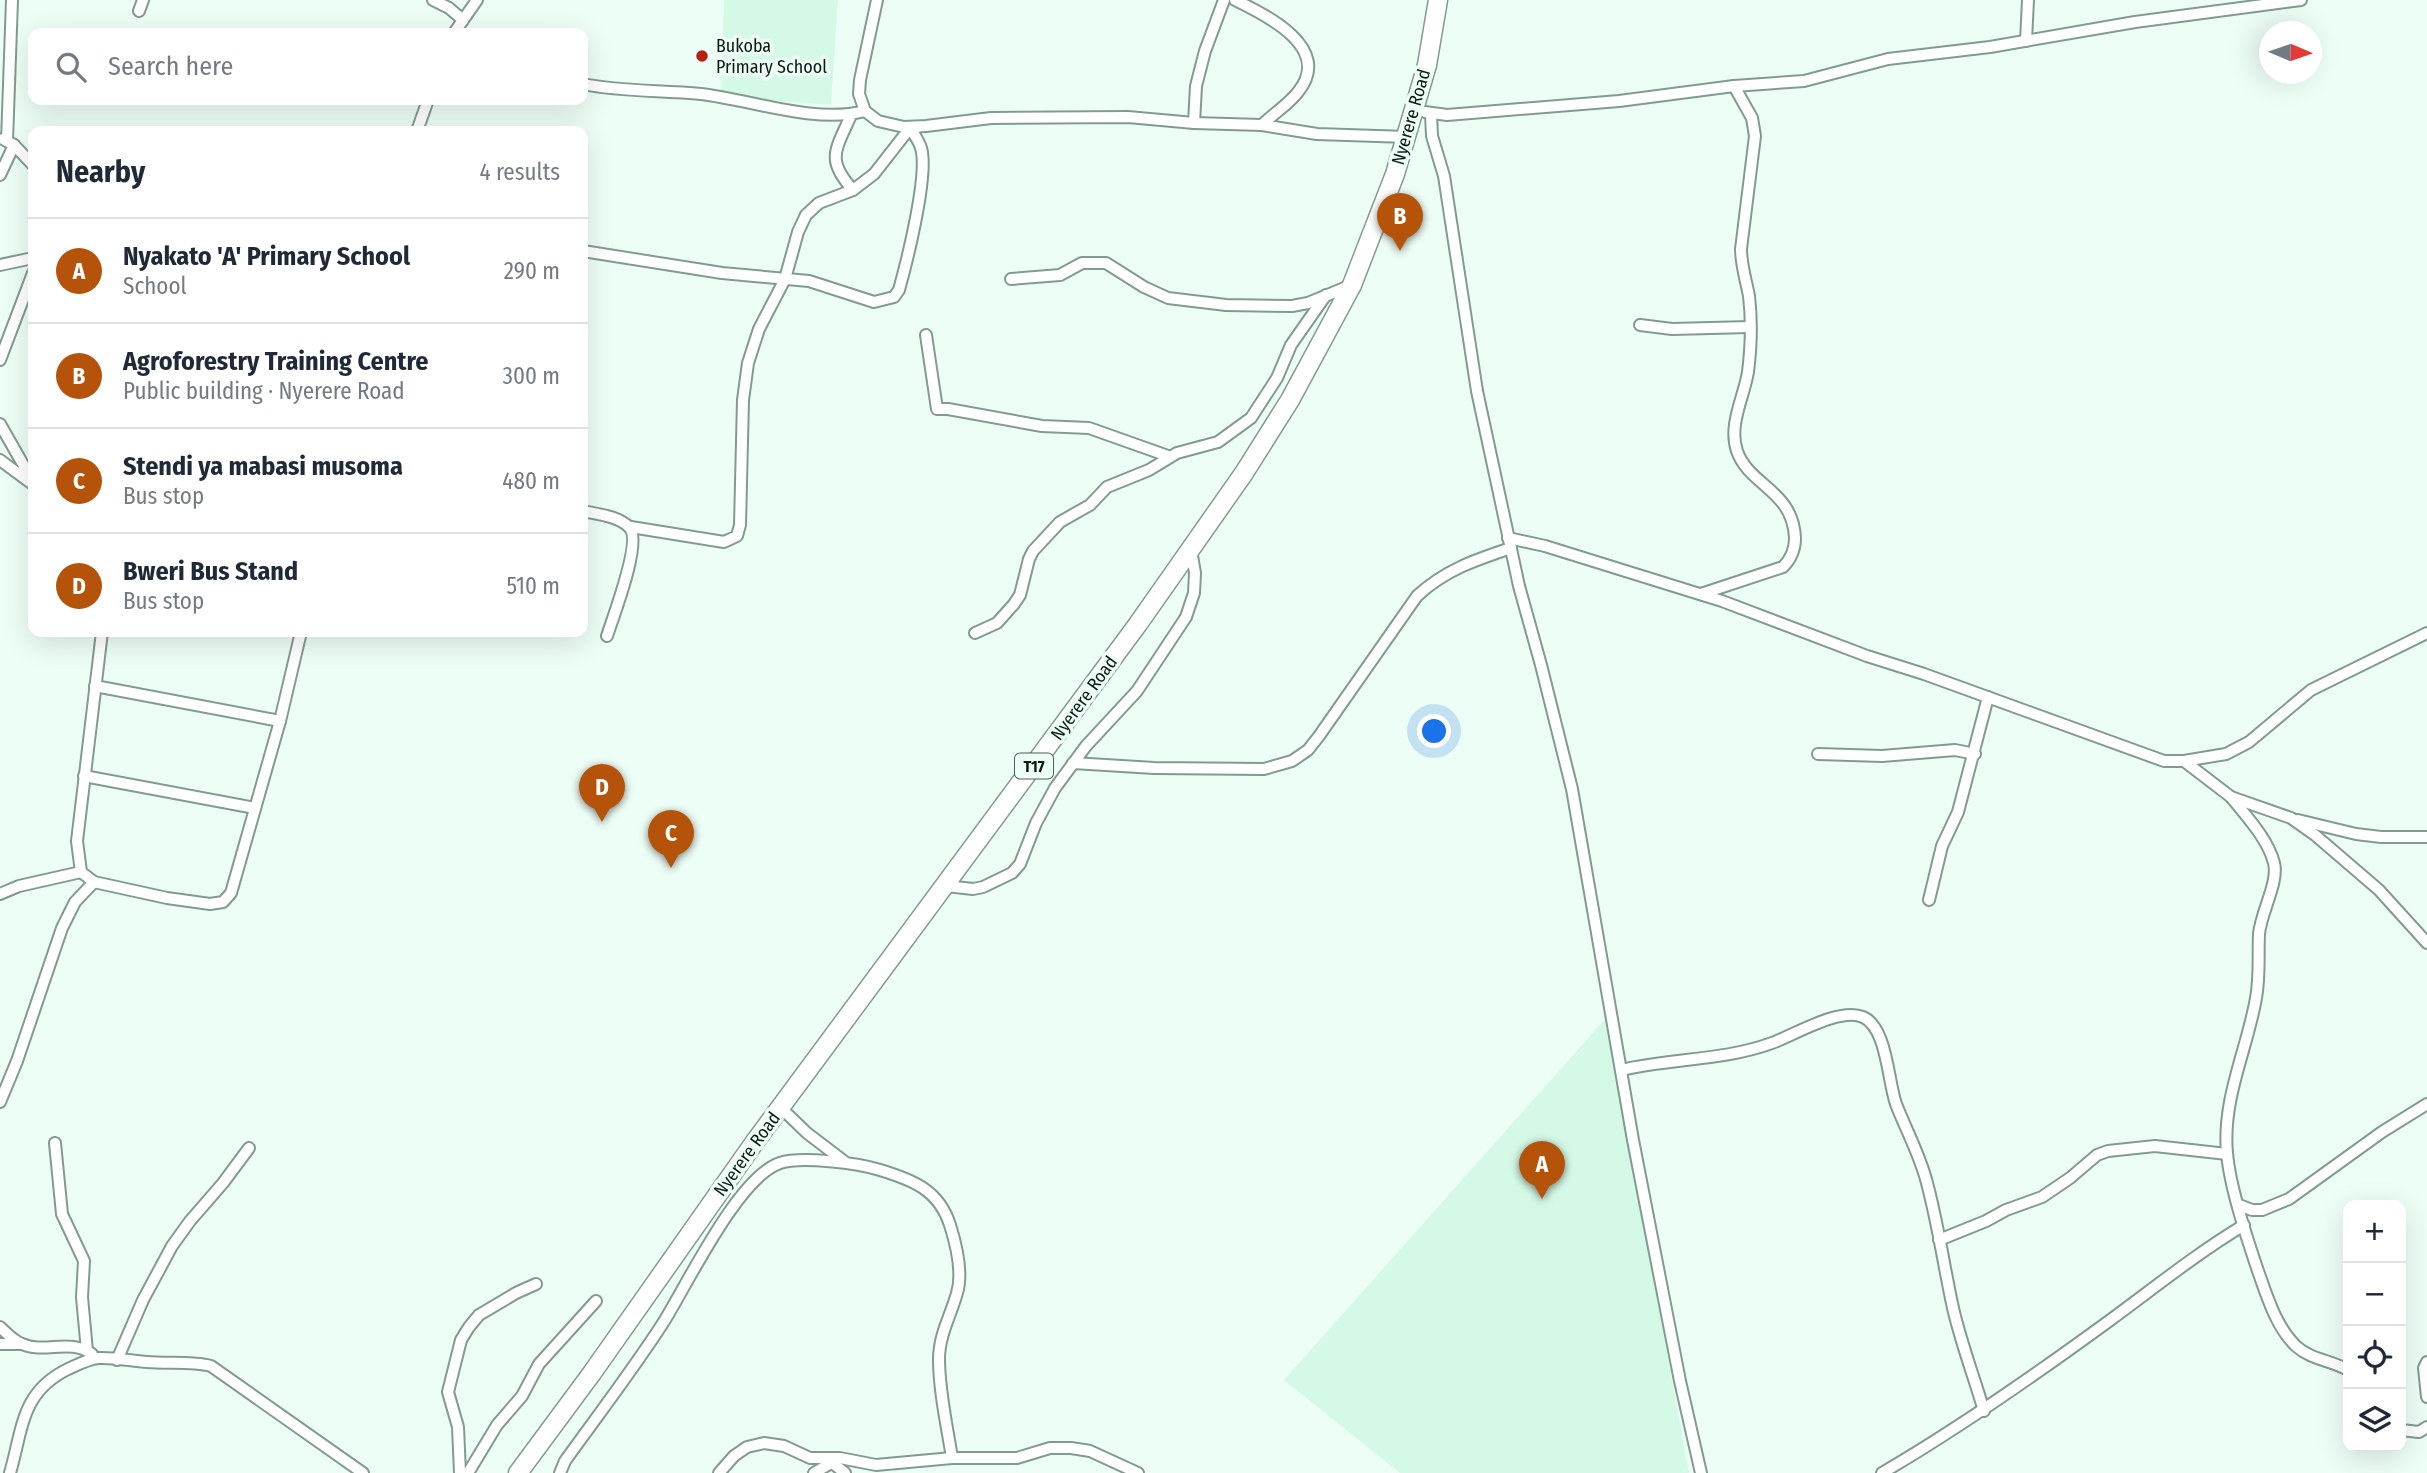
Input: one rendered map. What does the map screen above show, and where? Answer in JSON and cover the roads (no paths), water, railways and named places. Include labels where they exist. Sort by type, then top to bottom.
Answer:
[{"type":"main road","name":"Nyerere Road","points":[[518,1473],[781,1108],[946,887],[1191,550],[1290,400],[1352,285],[1407,137],[1423,112],[1427,65],[1438,0]]},
{"type":"street","points":[[0,175],[7,141],[12,0]]},
{"type":"street","points":[[433,0],[449,8],[463,20]]},
{"type":"street","points":[[457,28],[477,0]]},
{"type":"street","points":[[877,0],[859,94],[866,111],[878,121],[904,127],[926,126]]},
{"type":"street","points":[[1194,123],[1196,86],[1205,51],[1224,0]]},
{"type":"street","points":[[1234,0],[1267,15],[1286,28],[1298,41],[1305,55],[1308,72],[1302,86],[1297,94],[1262,125]]},
{"type":"street","points":[[2026,41],[2028,0]]},
{"type":"street","points":[[1701,1473],[1674,1354],[1572,789],[1510,543],[1475,377],[1444,176],[1423,112],[1447,115],[1619,101],[1734,86],[1804,81],[1888,60],[2301,0]]},
{"type":"street","points":[[588,84],[607,89],[701,94],[788,110],[851,115],[866,111]]},
{"type":"street","points":[[1701,594],[1783,567],[1790,561],[1795,544],[1793,526],[1784,505],[1745,466],[1735,447],[1735,425],[1747,374],[1750,327],[1741,249],[1755,135],[1752,118],[1734,86]]},
{"type":"street","points":[[419,126],[426,105]]},
{"type":"street","points":[[851,115],[838,145],[835,160],[838,173],[853,190]]},
{"type":"street","points":[[588,512],[617,520],[631,527],[724,542],[737,536],[740,525],[743,400],[748,363],[759,329],[785,279],[798,232],[806,215],[819,203],[853,190],[874,174],[910,128],[991,118],[1128,117],[1262,125],[1317,134],[1407,137]]},
{"type":"street","points":[[588,252],[722,273],[822,284],[865,301],[884,301],[894,297],[899,290],[907,259],[923,163],[921,146],[910,128]]},
{"type":"street","points":[[7,141],[28,160]]},
{"type":"street","points":[[0,265],[28,259]]},
{"type":"street","points":[[1011,279],[1065,274],[1074,266],[1095,262],[1112,265],[1144,287],[1168,298],[1183,302],[1226,305],[1292,306],[1308,303],[1352,285]]},
{"type":"street","points":[[0,360],[28,286]]},
{"type":"street","points":[[975,633],[997,623],[1014,604],[1020,595],[1029,559],[1060,522],[1090,505],[1107,487],[1149,470],[1168,456],[1218,442],[1251,418],[1277,378],[1292,345],[1326,295]]},
{"type":"street","points":[[1640,325],[1672,329],[1750,327]]},
{"type":"street","points":[[926,335],[937,409],[1042,426],[1089,428],[1168,456]]},
{"type":"street","points":[[0,424],[28,474]]},
{"type":"street","points":[[0,460],[28,480]]},
{"type":"street","points":[[607,636],[632,556],[635,537],[631,527]]},
{"type":"street","points":[[1073,763],[1154,768],[1264,769],[1292,761],[1308,750],[1319,736],[1418,596],[1433,581],[1456,567],[1510,543],[1545,546],[1701,594],[2164,761],[2184,761],[2226,754],[2249,742],[2311,690],[2427,633]]},
{"type":"street","points":[[946,887],[972,889],[1012,873],[1020,864],[1036,823],[1055,788],[1073,763],[1137,691],[1186,617],[1194,593],[1195,573],[1191,550]]},
{"type":"street","points":[[81,873],[77,841],[101,637]]},
{"type":"street","points":[[0,894],[19,886],[81,873],[94,882],[167,898],[210,904],[223,902],[231,893],[280,721],[300,637]]},
{"type":"street","points":[[95,686],[280,721]]},
{"type":"street","points":[[1929,900],[1942,846],[1958,812],[1975,754],[1988,697]]},
{"type":"street","points":[[1818,754],[1882,756],[1955,750],[1975,754]]},
{"type":"street","points":[[2184,761],[2231,797],[2268,848],[2275,864],[2276,873],[2262,915],[2257,991],[2237,1065],[2227,1127],[2227,1154],[2239,1205],[2271,1306],[2295,1346],[2312,1357],[2343,1367]]},
{"type":"street","points":[[84,776],[255,808]]},
{"type":"street","points":[[2231,797],[2291,818],[2356,834],[2381,837],[2427,836]]},
{"type":"street","points":[[2291,818],[2379,890],[2427,943]]},
{"type":"street","points":[[0,1102],[17,1061],[62,928],[75,902],[94,882]]},
{"type":"street","points":[[1621,1070],[1658,1062],[1713,1058],[1773,1042],[1819,1022],[1851,1015],[1862,1016],[1870,1022],[1881,1040],[1896,1103],[1909,1129],[1927,1182],[1954,1312],[1984,1410]]},
{"type":"street","points":[[2239,1205],[2252,1210],[2262,1210],[2289,1199],[2382,1132],[2427,1104]]},
{"type":"street","points":[[781,1108],[807,1133],[846,1163]]},
{"type":"street","points":[[55,1143],[62,1214],[84,1261],[82,1297],[87,1351]]},
{"type":"street","points":[[1939,1240],[2042,1197],[2097,1155],[2108,1151],[2155,1146],[2227,1154]]},
{"type":"street","points":[[117,1360],[143,1300],[172,1246],[249,1148]]},
{"type":"street","points":[[560,1473],[565,1461],[663,1323],[728,1215],[755,1180],[780,1163],[816,1161],[877,1169],[908,1180],[931,1193],[944,1207],[951,1229],[959,1276],[958,1291],[945,1324],[939,1357],[952,1458]]},
{"type":"street","points":[[1882,1473],[1984,1410],[2106,1323],[2180,1266],[2245,1225]]},
{"type":"street","points":[[460,1473],[458,1427],[448,1392],[461,1339],[479,1315],[536,1284]]},
{"type":"street","points":[[468,1473],[497,1425],[522,1396],[539,1364],[596,1301]]},
{"type":"street","points":[[0,1327],[20,1344]]},
{"type":"street","points":[[0,1344],[69,1346],[87,1351],[97,1358]]},
{"type":"street","points":[[10,1473],[26,1411],[40,1387],[62,1372],[97,1358],[174,1365],[202,1363],[211,1366],[363,1473]]},
{"type":"street","points":[[2427,1362],[2424,1368],[2427,1397]]},
{"type":"street","points":[[2406,1431],[2419,1432],[2427,1427]]},
{"type":"street","points":[[719,1473],[734,1456],[747,1447],[764,1443],[784,1446],[810,1458],[876,1465],[952,1458],[1017,1458],[1050,1448],[1071,1448],[1090,1451],[1138,1473]]},
{"type":"street","points":[[814,1473],[828,1461]]},
{"type":"street","points":[[828,1461],[845,1473]]},
{"type":"place","name":"Bukoba Primary School","points":[[702,56]]},
{"type":"place","name":"Agroforestry Training Centre","points":[[1400,251]]},
{"type":"place","name":"Bweri Bus Stand","points":[[602,822]]},
{"type":"place","name":"Stendi ya mabasi musoma","points":[[671,868]]},
{"type":"place","name":"Nyakato 'A' Primary School","points":[[1542,1199]]}]
